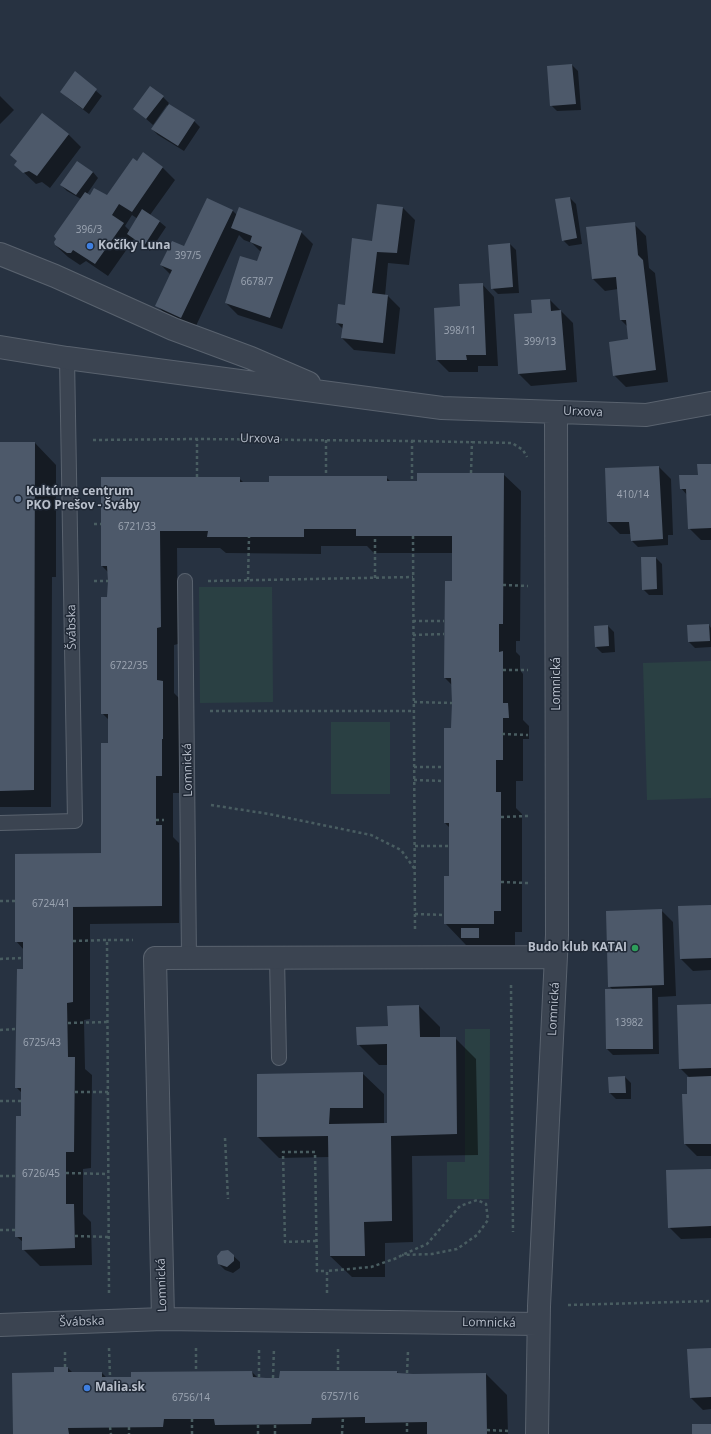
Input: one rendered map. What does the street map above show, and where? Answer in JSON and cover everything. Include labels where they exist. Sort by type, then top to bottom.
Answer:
[{"type":"street","name":"Urxova","points":[[0,254],[55,276],[173,329],[252,358],[334,394]]},
{"type":"street","name":"Urxova","points":[[0,347],[67,358],[442,408],[646,415],[711,403]]},
{"type":"street","name":"Lomnická","points":[[537,1434],[538,1315],[557,935],[556,412]]},
{"type":"street","name":"Lomnická","points":[[538,1315],[328,1321],[163,1319],[155,958],[556,957]]},
{"type":"street","name":"Švábska","points":[[0,1325],[163,1319]]},
{"type":"lane","name":"Švábska","points":[[0,823],[75,821],[67,358]]},
{"type":"lane","name":"Lomnická","points":[[185,581],[189,958]]},
{"type":"lane","points":[[278,957],[280,1058]]},
{"type":"path","name":"Urxova","points":[[68,440],[197,439],[472,441],[512,443],[523,450],[527,456],[527,462]]},
{"type":"path","points":[[196,477],[197,439]]},
{"type":"path","points":[[326,440],[326,476]]},
{"type":"path","points":[[412,441],[412,481]]},
{"type":"path","points":[[471,473],[472,441]]},
{"type":"path","points":[[375,536],[375,578]]},
{"type":"path","points":[[413,536],[415,957]]},
{"type":"path","points":[[248,580],[249,537]]},
{"type":"path","points":[[185,581],[413,577]]},
{"type":"path","points":[[503,585],[528,586],[528,579]]},
{"type":"path","points":[[413,620],[444,620]]},
{"type":"path","points":[[413,635],[444,634]]},
{"type":"path","points":[[528,663],[528,678]]},
{"type":"path","points":[[502,670],[528,670]]},
{"type":"path","points":[[414,702],[452,703]]},
{"type":"path","points":[[187,711],[414,711]]},
{"type":"path","points":[[528,728],[528,742]]},
{"type":"path","points":[[502,734],[528,735]]},
{"type":"path","points":[[414,767],[444,767]]},
{"type":"path","points":[[414,780],[444,781]]},
{"type":"path","points":[[188,803],[199,803],[269,814],[372,835],[401,850],[415,868]]},
{"type":"path","points":[[501,817],[528,816],[528,809]]},
{"type":"path","points":[[415,846],[449,846]]},
{"type":"path","points":[[501,882],[528,883],[528,876]]},
{"type":"path","points":[[0,901],[15,901]]},
{"type":"path","points":[[415,914],[444,915]]},
{"type":"path","points":[[107,940],[110,1376]]},
{"type":"path","points":[[73,941],[137,940]]},
{"type":"path","points":[[511,957],[513,1236]]},
{"type":"path","points":[[0,959],[23,958]]},
{"type":"path","points":[[68,1023],[107,1022]]},
{"type":"path","points":[[0,1030],[16,1029]]},
{"type":"path","points":[[75,1092],[108,1092]]},
{"type":"path","points":[[0,1101],[21,1101]]},
{"type":"path","points":[[225,1138],[228,1199]]},
{"type":"path","points":[[316,1241],[285,1242],[283,1152],[315,1152],[317,1271],[371,1267],[402,1255],[427,1244],[460,1206],[477,1200],[486,1204],[488,1220],[477,1235],[457,1249],[432,1254],[402,1255]]},
{"type":"path","points":[[66,1173],[108,1174]]},
{"type":"path","points":[[0,1176],[16,1176]]},
{"type":"path","points":[[0,1230],[15,1230]]},
{"type":"path","points":[[75,1236],[109,1237]]},
{"type":"path","points":[[327,1271],[328,1321]]},
{"type":"path","points":[[538,1315],[711,1301]]},
{"type":"path","points":[[259,1341],[259,1377]]},
{"type":"path","points":[[273,1378],[274,1341]]},
{"type":"path","points":[[65,1367],[66,1343]]},
{"type":"path","points":[[342,1417],[342,1434]]},
{"type":"path","points":[[192,1419],[192,1434]]},
{"type":"path","points":[[407,1423],[407,1434]]},
{"type":"path","points":[[258,1425],[258,1434]]},
{"type":"path","points":[[275,1425],[275,1434]]},
{"type":"path","points":[[110,1427],[111,1434]]},
{"type":"path","points":[[129,1427],[129,1434]]},
{"type":"path","points":[[487,1430],[514,1431]]},
{"type":"green space","points":[[199,587],[272,587],[273,702],[200,703]]},
{"type":"green space","points":[[711,661],[711,798],[647,800],[643,663]]},
{"type":"green space","points":[[331,722],[390,722],[390,794],[331,794]]},
{"type":"green space","points":[[465,1029],[490,1029],[489,1199],[447,1199],[447,1162],[465,1162]]},
{"type":"building","points":[[572,64],[576,104],[550,106],[547,66]]},
{"type":"building","points":[[75,71],[97,89],[83,109],[60,92]]},
{"type":"building","points":[[150,86],[164,96],[146,119],[133,109]]},
{"type":"building","points":[[169,104],[195,120],[178,146],[151,129]]},
{"type":"building","points":[[42,113],[69,134],[37,176],[29,171],[23,173],[14,165],[17,161],[10,155]]},
{"type":"building","points":[[143,152],[163,167],[132,212],[119,204],[112,215],[124,223],[95,264],[73,250],[71,253],[67,253],[55,245],[54,242],[56,239],[54,236],[85,192],[90,195],[94,188],[107,195],[133,158],[137,161]]},
{"type":"building","points":[[77,161],[93,172],[76,195],[60,185]]},
{"type":"building","points":[[570,197],[577,238],[562,241],[555,199]]},
{"type":"building","points":[[207,198],[233,210],[181,318],[155,306],[172,270],[160,265],[172,241],[184,246]]},
{"type":"building","points":[[377,204],[403,207],[397,253],[377,252],[372,293],[388,295],[383,343],[341,338],[343,324],[336,323],[338,304],[345,305],[352,238],[372,241]]},
{"type":"building","points":[[239,207],[302,231],[270,318],[225,303],[240,256],[257,261],[262,247],[250,242],[252,236],[231,228]]},
{"type":"building","points":[[142,209],[160,221],[144,246],[127,234]]},
{"type":"building","points":[[635,222],[638,255],[643,260],[656,370],[613,376],[609,342],[628,339],[626,320],[620,320],[616,277],[592,279],[586,227]]},
{"type":"building","points":[[510,243],[513,287],[491,289],[488,245]]},
{"type":"building","points":[[483,283],[486,355],[466,355],[467,360],[436,360],[434,308],[460,306],[459,284]]},
{"type":"building","points":[[550,299],[551,311],[561,310],[566,370],[518,374],[514,314],[532,313],[531,300]]},
{"type":"building","points":[[0,442],[35,442],[34,790],[0,791]]},
{"type":"building","points":[[697,464],[711,464],[711,528],[688,529],[686,489],[680,489],[679,475],[698,475]]},
{"type":"building","points":[[659,466],[663,539],[631,541],[629,522],[607,522],[605,468]]},
{"type":"building","points":[[417,473],[504,473],[503,624],[499,624],[499,652],[503,651],[503,703],[508,703],[509,718],[503,718],[503,760],[496,760],[496,792],[501,792],[501,911],[494,911],[494,924],[444,924],[444,876],[449,876],[449,823],[444,823],[444,728],[451,728],[452,703],[451,678],[444,678],[445,581],[452,581],[452,536],[356,536],[356,529],[304,529],[304,537],[207,537],[208,531],[160,531],[161,627],[157,628],[157,680],[163,681],[163,739],[162,776],[156,776],[156,825],[162,825],[162,906],[73,907],[73,1002],[67,1003],[68,1057],[75,1057],[74,1152],[66,1152],[66,1204],[74,1204],[75,1248],[22,1250],[22,1237],[15,1237],[16,1116],[21,1116],[21,1088],[15,1088],[17,969],[23,969],[23,942],[15,942],[15,854],[101,853],[101,743],[108,743],[108,714],[101,714],[101,597],[107,597],[108,581],[107,566],[101,566],[101,477],[240,477],[240,482],[269,482],[269,476],[387,476],[387,481],[417,481]]},
{"type":"building","points":[[641,557],[656,557],[657,589],[642,590]]},
{"type":"building","points":[[709,624],[710,641],[688,642],[687,625]]},
{"type":"building","points":[[608,625],[609,646],[595,647],[594,626]]},
{"type":"building","points":[[711,905],[711,958],[680,959],[678,906]]},
{"type":"building","name":"Budo klub KATAI","points":[[662,909],[664,985],[608,987],[606,911]]},
{"type":"building","points":[[461,928],[479,928],[479,938],[461,938]]},
{"type":"building","points":[[652,988],[653,1049],[606,1049],[605,989]]},
{"type":"building","points":[[711,1004],[711,1068],[679,1069],[677,1005]]},
{"type":"building","points":[[419,1005],[420,1037],[456,1037],[457,1134],[391,1136],[392,1221],[364,1222],[365,1256],[330,1256],[328,1136],[257,1137],[257,1074],[363,1072],[363,1108],[330,1108],[329,1124],[387,1123],[387,1044],[357,1045],[356,1027],[388,1026],[387,1006]]},
{"type":"building","points":[[625,1076],[626,1093],[609,1093],[608,1077]]},
{"type":"building","points":[[711,1076],[711,1144],[684,1144],[682,1094],[687,1094],[687,1077]]},
{"type":"building","points":[[711,1169],[711,1226],[668,1228],[666,1170]]},
{"type":"building","points":[[228,1250],[234,1255],[234,1261],[227,1267],[218,1264],[217,1256],[221,1251]]},
{"type":"building","points":[[711,1348],[711,1397],[690,1398],[687,1349]]},
{"type":"building","points":[[54,1367],[68,1367],[68,1372],[102,1372],[102,1377],[131,1377],[131,1372],[252,1371],[253,1377],[266,1378],[279,1378],[280,1371],[397,1371],[397,1373],[413,1374],[486,1373],[487,1434],[427,1434],[427,1422],[365,1423],[365,1417],[312,1418],[311,1424],[215,1425],[214,1419],[164,1419],[163,1427],[68,1428],[69,1434],[13,1434],[12,1373],[54,1372]]},
{"type":"building","points":[[692,1424],[711,1424],[711,1434],[692,1434]]},
{"type":"place","name":"Kočíky Luna","points":[[90,246]]},
{"type":"place","name":"Kultúrne centrum PKO Prešov - Šváby","points":[[18,499]]},
{"type":"place","name":"Budo klub KATAI","points":[[635,948]]},
{"type":"place","name":"Malia.sk","points":[[87,1388]]}]
